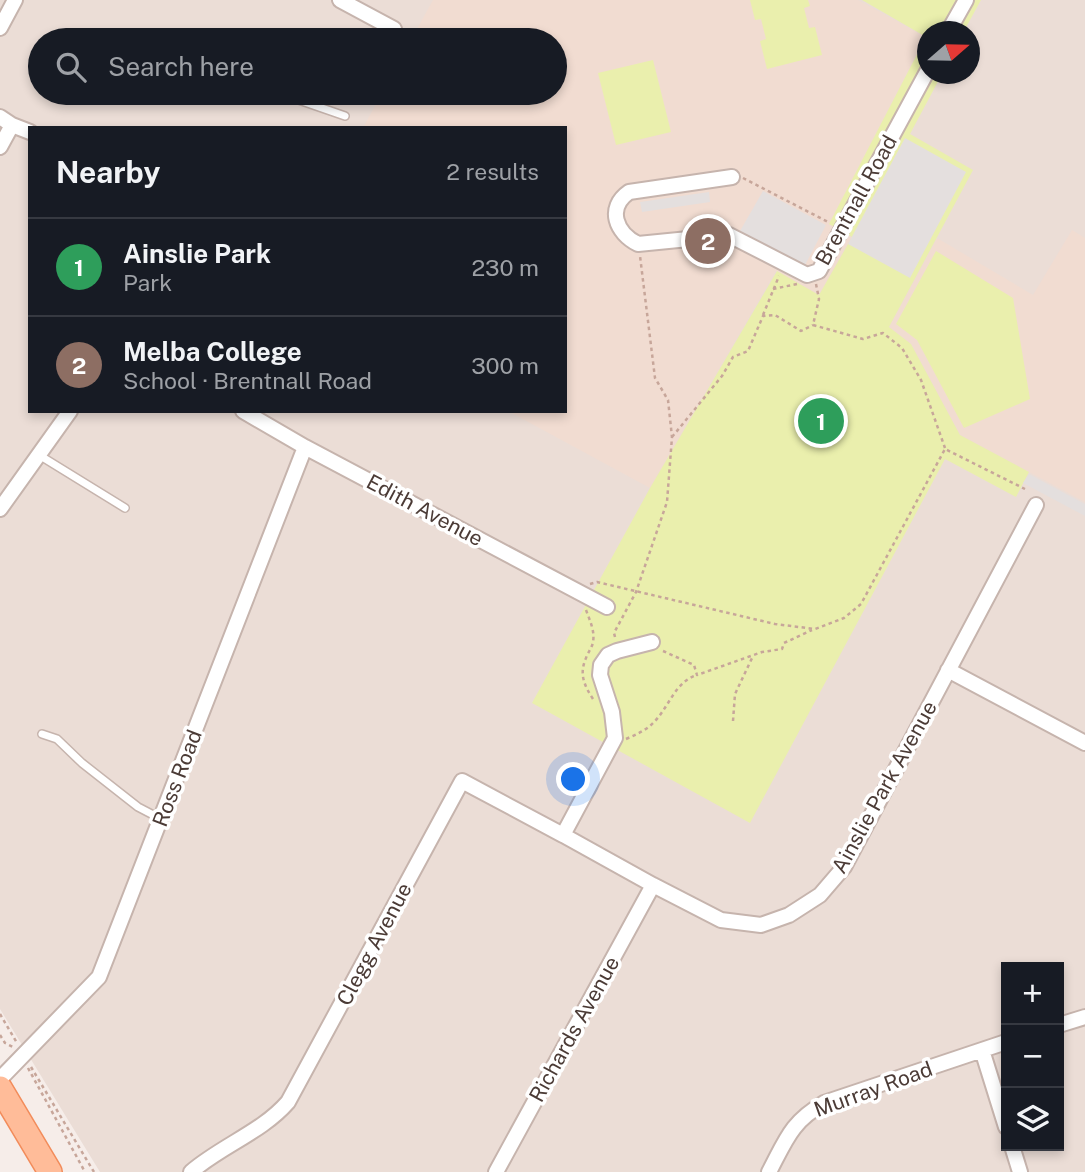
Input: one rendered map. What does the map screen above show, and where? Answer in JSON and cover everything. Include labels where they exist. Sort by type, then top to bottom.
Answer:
[{"type":"main road","points":[[0,1087],[50,1172]]},
{"type":"street","points":[[0,28],[15,0]]},
{"type":"street","points":[[340,0],[392,28]]},
{"type":"street","points":[[954,21],[966,0]]},
{"type":"street","name":"Brentnall Road","points":[[638,244],[729,235],[807,275],[811,282],[920,84]]},
{"type":"street","points":[[0,146],[6,121],[28,131]]},
{"type":"street","points":[[638,244],[627,239],[618,224],[616,209],[621,198],[629,192],[732,177]]},
{"type":"street","points":[[0,509],[69,413]]},
{"type":"street","name":"Edith Avenue","points":[[246,413],[305,447],[607,607]]},
{"type":"street","name":"Ross Road","points":[[0,1079],[99,977],[305,447]]},
{"type":"street","name":"Ainslie Park Avenue","points":[[562,835],[721,920],[761,925],[789,915],[820,895],[844,867],[1036,505]]},
{"type":"street","points":[[562,835],[615,738],[612,712],[600,675],[601,665],[608,655],[652,642]]},
{"type":"street","points":[[948,670],[1085,743]]},
{"type":"street","name":"Clegg Avenue","points":[[191,1172],[274,1117],[288,1102],[462,781],[562,835]]},
{"type":"street","name":"Richards Avenue","points":[[496,1172],[653,886]]},
{"type":"street","points":[[1062,1025],[1085,1017]]},
{"type":"street","name":"Murray Road","points":[[769,1172],[793,1127],[806,1114],[824,1103],[1001,1044]]},
{"type":"street","points":[[982,1050],[1001,1111]]},
{"type":"street","points":[[1014,1151],[1020,1172]]},
{"type":"lane","points":[[313,105],[345,116]]},
{"type":"lane","points":[[39,454],[125,508]]},
{"type":"lane","points":[[41,734],[57,739],[100,778],[138,807],[162,820]]},
{"type":"path","points":[[732,177],[745,178],[842,230]]},
{"type":"path","points":[[617,651],[614,633],[636,592],[667,502],[672,437],[668,400],[655,378],[638,244]]},
{"type":"path","points":[[672,437],[722,376],[733,357],[748,351],[786,264]]},
{"type":"path","points":[[773,289],[811,282],[820,299],[813,325]]},
{"type":"path","points":[[763,316],[775,315],[801,331],[813,325],[863,339],[883,332],[902,348],[921,380],[945,449],[1025,489]]},
{"type":"path","points":[[652,642],[663,651],[694,665],[697,675],[782,649],[784,643],[844,618],[861,604],[945,449]]},
{"type":"path","points":[[576,589],[597,582],[775,625],[815,629]]},
{"type":"path","points":[[733,722],[735,694],[752,656]]},
{"type":"path","points":[[0,1014],[85,1172]]},
{"type":"path","points":[[0,1035],[5,1043],[22,1055],[94,1172]]},
{"type":"shaded area","points":[[0,0],[1085,0],[1085,1172],[100,1172],[0,1009]]},
{"type":"shaded area","points":[[433,0],[858,0],[917,32],[917,54],[830,223],[852,237],[819,295],[776,271],[650,488],[512,413],[567,413],[567,126],[364,126],[375,105],[567,105],[567,28],[418,28]]},
{"type":"shaded area","points":[[905,138],[966,172],[910,278],[848,244]]},
{"type":"shaded area","points":[[763,191],[826,225],[804,267],[740,231]]},
{"type":"shaded area","points":[[709,192],[710,202],[642,212],[640,202]]},
{"type":"shaded area","points":[[1072,230],[1085,238],[1085,502],[960,435],[911,344],[889,327],[937,238],[1033,295]]},
{"type":"shaded area","points":[[1029,474],[1085,504],[1085,516],[1023,483]]},
{"type":"green space","points":[[750,0],[808,0],[810,6],[804,8],[809,28],[815,27],[822,55],[767,69],[760,41],[766,39],[761,19],[755,20]]},
{"type":"green space","points":[[862,0],[981,0],[969,21],[917,21],[917,32]]},
{"type":"green space","points":[[917,54],[917,84],[937,84],[910,134],[973,170],[889,327],[911,344],[960,435],[1029,472],[1016,497],[945,459],[750,823],[532,703],[650,488],[777,271],[819,295],[852,237],[829,224]]},
{"type":"green space","points":[[653,60],[671,132],[616,145],[598,73]]},
{"type":"green space","points":[[936,251],[1013,298],[1030,399],[964,428],[917,340],[896,324]]},
{"type":"place","name":"Melba College","points":[[708,241]]},
{"type":"place","name":"Ainslie Park","points":[[821,421]]}]
